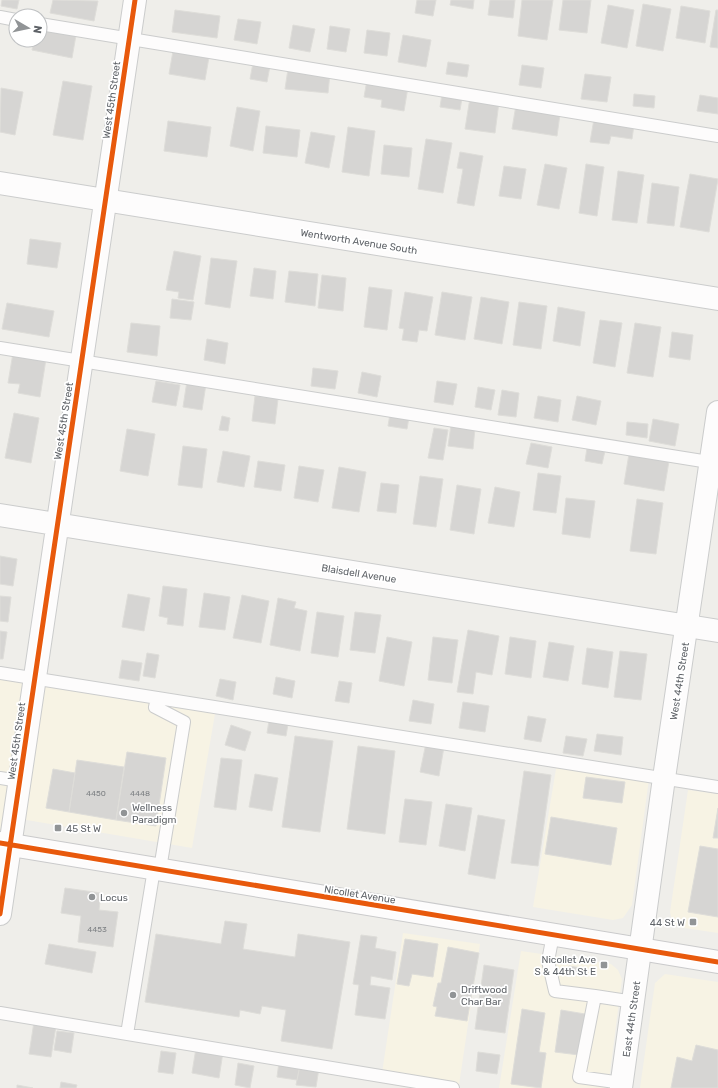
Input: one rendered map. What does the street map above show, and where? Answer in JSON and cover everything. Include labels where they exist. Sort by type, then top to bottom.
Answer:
[{"type":"street","name":"West 45th Street","points":[[0,914],[10,779],[34,678],[135,0]]},
{"type":"street","name":"Wentworth Avenue South","points":[[0,183],[718,299]]},
{"type":"street","name":"West 44th Street","points":[[641,950],[664,778],[714,463],[718,412]]},
{"type":"street","name":"Blaisdell Avenue","points":[[0,515],[718,631]]},
{"type":"street","name":"Nicollet Avenue","points":[[5,844],[718,962]]},
{"type":"street","name":"East 44th Street","points":[[621,1086],[641,950]]},
{"type":"lane","points":[[48,25],[718,136]]},
{"type":"lane","points":[[0,348],[714,463]]},
{"type":"lane","points":[[0,673],[718,787]]},
{"type":"lane","points":[[127,1034],[184,722],[155,707],[157,698]]},
{"type":"lane","points":[[553,935],[548,961],[555,991],[634,1002]]},
{"type":"lane","points":[[595,996],[579,1077],[621,1086]]},
{"type":"lane","points":[[0,1013],[453,1088]]},
{"type":"shaded area","points":[[0,669],[216,708],[192,848],[3,816],[0,832]]},
{"type":"shaded area","points":[[557,763],[649,779],[632,905],[623,918],[613,920],[533,907]]},
{"type":"shaded area","points":[[688,790],[718,794],[718,933],[678,927],[672,921],[670,912]]},
{"type":"shaded area","points":[[403,933],[480,944],[459,1085],[382,1073]]},
{"type":"shaded area","points":[[521,951],[611,964],[618,970],[622,979],[608,1088],[499,1088]]},
{"type":"shaded area","points":[[665,974],[718,982],[718,1088],[640,1088],[655,983]]},
{"type":"building","points":[[2,0],[19,0],[17,8],[1,6]]},
{"type":"building","points":[[53,0],[98,1],[94,21],[50,13]]},
{"type":"building","points":[[417,0],[436,0],[433,16],[415,13]]},
{"type":"building","points":[[451,0],[474,0],[473,9],[450,5]]},
{"type":"building","points":[[490,0],[515,0],[513,18],[488,15]]},
{"type":"building","points":[[522,0],[553,0],[547,40],[518,36]]},
{"type":"building","points":[[563,0],[591,0],[587,33],[559,30]]},
{"type":"building","points":[[643,4],[671,9],[663,51],[636,46]]},
{"type":"building","points":[[608,5],[634,10],[627,48],[601,43]]},
{"type":"building","points":[[681,6],[710,11],[705,43],[676,38]]},
{"type":"building","points":[[175,10],[220,16],[217,38],[172,32]]},
{"type":"building","points":[[716,10],[718,10],[718,48],[710,47]]},
{"type":"building","points":[[238,19],[261,22],[257,44],[234,40]]},
{"type":"building","points":[[293,25],[315,29],[310,52],[289,48]]},
{"type":"building","points":[[330,26],[350,29],[346,52],[327,49]]},
{"type":"building","points":[[48,30],[76,35],[72,58],[32,50],[32,48],[48,48]]},
{"type":"building","points":[[367,30],[390,33],[387,56],[364,53]]},
{"type":"building","points":[[403,35],[431,40],[426,67],[398,62]]},
{"type":"building","points":[[173,51],[209,57],[205,80],[169,74]]},
{"type":"building","points":[[448,62],[469,65],[467,77],[446,74]]},
{"type":"building","points":[[253,63],[270,66],[267,82],[250,79]]},
{"type":"building","points":[[522,65],[544,68],[541,88],[519,85]]},
{"type":"building","points":[[288,69],[330,73],[328,93],[285,89]]},
{"type":"building","points":[[585,74],[611,77],[607,102],[581,99]]},
{"type":"building","points":[[367,80],[408,87],[404,111],[381,107],[382,100],[364,97]]},
{"type":"building","points":[[63,81],[92,86],[83,140],[53,135]]},
{"type":"building","points":[[1,88],[23,92],[15,135],[0,132]]},
{"type":"building","points":[[442,94],[462,98],[460,110],[440,107]]},
{"type":"building","points":[[634,94],[655,96],[654,108],[633,106]]},
{"type":"building","points":[[700,95],[718,98],[718,114],[697,111]]},
{"type":"building","points":[[470,98],[499,102],[495,133],[465,129]]},
{"type":"building","points":[[516,105],[560,114],[557,136],[512,129]]},
{"type":"building","points":[[237,107],[260,111],[253,151],[230,146]]},
{"type":"building","points":[[594,119],[634,125],[632,139],[611,136],[609,144],[590,142]]},
{"type":"building","points":[[168,121],[211,127],[207,157],[164,151]]},
{"type":"building","points":[[266,126],[300,130],[297,157],[263,153]]},
{"type":"building","points":[[348,127],[375,131],[369,176],[342,172]]},
{"type":"building","points":[[311,132],[335,136],[329,168],[305,163]]},
{"type":"building","points":[[426,139],[452,143],[443,193],[418,189]]},
{"type":"building","points":[[384,145],[412,148],[409,177],[381,174]]},
{"type":"building","points":[[460,152],[483,156],[474,206],[457,203],[463,169],[457,168]]},
{"type":"building","points":[[545,164],[567,168],[559,209],[537,205]]},
{"type":"building","points":[[586,164],[604,167],[597,216],[579,213]]},
{"type":"building","points":[[504,166],[526,169],[521,199],[499,196]]},
{"type":"building","points":[[618,171],[644,175],[637,223],[612,220]]},
{"type":"building","points":[[690,174],[718,179],[709,232],[680,227]]},
{"type":"building","points":[[652,183],[679,187],[674,226],[647,223]]},
{"type":"building","points":[[30,239],[61,243],[57,268],[27,264]]},
{"type":"building","points":[[174,251],[201,256],[193,300],[178,298],[179,292],[166,290]]},
{"type":"building","points":[[211,258],[237,261],[230,308],[205,304]]},
{"type":"building","points":[[254,268],[276,271],[273,299],[250,296]]},
{"type":"building","points":[[289,271],[318,274],[315,306],[285,302]]},
{"type":"building","points":[[322,275],[346,278],[343,311],[318,308]]},
{"type":"building","points":[[369,287],[392,290],[387,330],[364,327]]},
{"type":"building","points":[[405,292],[433,297],[427,331],[419,330],[417,342],[402,340],[404,329],[399,328]]},
{"type":"building","points":[[442,292],[472,297],[465,340],[435,335]]},
{"type":"building","points":[[481,297],[509,302],[502,344],[474,339]]},
{"type":"building","points":[[172,299],[194,302],[191,320],[170,318]]},
{"type":"building","points":[[519,302],[547,306],[541,349],[513,345]]},
{"type":"building","points":[[7,303],[54,311],[49,337],[2,329]]},
{"type":"building","points":[[558,307],[585,312],[580,346],[553,341]]},
{"type":"building","points":[[600,320],[622,323],[615,367],[593,363]]},
{"type":"building","points":[[131,323],[160,326],[157,356],[127,352]]},
{"type":"building","points":[[635,323],[661,327],[653,377],[627,373]]},
{"type":"building","points":[[672,332],[693,335],[690,360],[669,357]]},
{"type":"building","points":[[207,339],[228,343],[225,364],[204,360]]},
{"type":"building","points":[[13,353],[46,359],[40,397],[18,393],[20,384],[8,383]]},
{"type":"building","points":[[313,368],[338,371],[335,389],[311,386]]},
{"type":"building","points":[[362,372],[381,376],[377,397],[358,393]]},
{"type":"building","points":[[156,381],[180,385],[176,406],[152,402]]},
{"type":"building","points":[[187,381],[206,384],[202,410],[183,407]]},
{"type":"building","points":[[437,381],[457,384],[453,405],[434,402]]},
{"type":"building","points":[[478,387],[495,390],[491,410],[475,407]]},
{"type":"building","points":[[502,390],[519,393],[516,417],[498,415]]},
{"type":"building","points":[[255,396],[278,399],[275,424],[252,421]]},
{"type":"building","points":[[538,396],[561,400],[558,422],[534,418]]},
{"type":"building","points":[[577,396],[601,401],[596,425],[572,420]]},
{"type":"building","points":[[14,413],[39,418],[31,463],[5,458]]},
{"type":"building","points":[[390,414],[409,417],[407,429],[388,426]]},
{"type":"building","points":[[222,416],[230,418],[228,431],[219,430]]},
{"type":"building","points":[[653,419],[679,424],[675,446],[649,441]]},
{"type":"building","points":[[627,422],[648,424],[647,438],[626,435]]},
{"type":"building","points":[[451,425],[475,428],[473,449],[448,446]]},
{"type":"building","points":[[434,428],[448,430],[443,460],[428,458]]},
{"type":"building","points":[[127,429],[155,434],[148,476],[120,471]]},
{"type":"building","points":[[531,443],[552,447],[548,468],[526,464]]},
{"type":"building","points":[[183,446],[207,449],[202,488],[178,485]]},
{"type":"building","points":[[587,448],[605,451],[602,464],[585,461]]},
{"type":"building","points":[[223,451],[250,456],[244,487],[217,482]]},
{"type":"building","points":[[629,454],[669,461],[664,491],[624,484]]},
{"type":"building","points":[[258,461],[285,465],[281,491],[254,487]]},
{"type":"building","points":[[299,466],[324,470],[318,502],[294,498]]},
{"type":"building","points":[[339,467],[366,472],[359,512],[332,508]]},
{"type":"building","points":[[538,473],[561,476],[556,513],[533,510]]},
{"type":"building","points":[[420,476],[443,479],[436,527],[413,524]]},
{"type":"building","points":[[381,483],[399,485],[396,513],[377,511]]},
{"type":"building","points":[[457,485],[481,489],[474,534],[450,530]]},
{"type":"building","points":[[495,487],[520,492],[514,527],[488,523]]},
{"type":"building","points":[[566,498],[595,501],[590,538],[562,534]]},
{"type":"building","points":[[637,499],[663,503],[656,554],[630,551]]},
{"type":"building","points":[[0,556],[17,559],[13,586],[0,584]]},
{"type":"building","points":[[163,586],[187,589],[183,626],[167,624],[168,618],[159,616]]},
{"type":"building","points":[[204,593],[230,597],[225,630],[199,627]]},
{"type":"building","points":[[128,594],[150,598],[144,631],[122,627]]},
{"type":"building","points":[[242,595],[269,601],[261,643],[233,638]]},
{"type":"building","points":[[0,596],[11,597],[8,622],[0,621]]},
{"type":"building","points":[[278,598],[296,602],[294,608],[307,611],[300,651],[270,645]]},
{"type":"building","points":[[317,612],[344,616],[338,657],[311,653]]},
{"type":"building","points":[[355,612],[381,615],[375,653],[350,650]]},
{"type":"building","points":[[468,630],[499,636],[492,675],[476,672],[473,694],[457,692]]},
{"type":"building","points":[[0,631],[7,632],[3,659],[0,659]]},
{"type":"building","points":[[387,637],[412,642],[404,686],[379,681]]},
{"type":"building","points":[[433,637],[458,640],[452,683],[428,680]]},
{"type":"building","points":[[510,637],[536,641],[531,678],[505,674]]},
{"type":"building","points":[[549,642],[574,646],[568,681],[543,677]]},
{"type":"building","points":[[587,648],[613,652],[608,688],[582,684]]},
{"type":"building","points":[[620,651],[647,654],[641,700],[614,697]]},
{"type":"building","points":[[147,653],[159,655],[155,678],[143,676]]},
{"type":"building","points":[[122,660],[142,663],[139,681],[119,678]]},
{"type":"building","points":[[276,677],[295,681],[292,698],[273,694]]},
{"type":"building","points":[[220,679],[236,682],[233,700],[216,696]]},
{"type":"building","points":[[339,681],[352,683],[349,703],[335,701]]},
{"type":"building","points":[[413,700],[434,704],[431,724],[409,721]]},
{"type":"building","points":[[463,702],[489,706],[485,732],[459,728]]},
{"type":"building","points":[[528,716],[546,719],[541,742],[524,739]]},
{"type":"building","points":[[269,721],[288,724],[286,736],[267,733]]},
{"type":"building","points":[[231,725],[251,732],[245,751],[225,745]]},
{"type":"building","points":[[597,734],[623,737],[621,755],[594,751]]},
{"type":"building","points":[[295,736],[333,741],[320,832],[282,827]]},
{"type":"building","points":[[566,736],[587,739],[583,756],[563,753]]},
{"type":"building","points":[[426,743],[444,747],[439,776],[420,772]]},
{"type":"building","points":[[358,746],[395,751],[385,834],[347,829]]},
{"type":"building","points":[[127,752],[166,758],[156,826],[116,820]]},
{"type":"building","points":[[221,758],[242,760],[236,810],[214,807]]},
{"type":"building","points":[[77,760],[124,767],[116,820],[69,812]]},
{"type":"building","points":[[53,769],[75,773],[69,812],[46,808]]},
{"type":"building","points":[[524,771],[551,775],[538,866],[511,863]]},
{"type":"building","points":[[255,774],[278,778],[272,811],[249,807]]},
{"type":"building","points":[[586,777],[625,782],[622,803],[583,798]]},
{"type":"building","points":[[405,799],[432,802],[426,845],[399,842]]},
{"type":"building","points":[[446,804],[472,808],[465,851],[439,846]]},
{"type":"building","points":[[718,808],[718,838],[713,838]]},
{"type":"building","points":[[478,815],[505,820],[495,879],[468,874]]},
{"type":"building","points":[[551,817],[617,828],[611,865],[545,854]]},
{"type":"building","points":[[700,846],[718,849],[718,917],[688,912]]},
{"type":"building","points":[[65,888],[101,893],[99,910],[118,912],[113,947],[78,942],[81,916],[61,913]]},
{"type":"building","points":[[225,921],[247,924],[243,949],[295,957],[298,934],[350,942],[332,1049],[281,1041],[286,1010],[262,1006],[260,1014],[240,1010],[239,1017],[145,1002],[156,934],[221,944]]},
{"type":"building","points":[[361,935],[377,937],[375,948],[396,952],[392,980],[371,976],[370,985],[390,988],[385,1019],[355,1015],[359,985],[353,984]]},
{"type":"building","points":[[405,939],[438,944],[433,977],[412,974],[409,986],[397,984]]},
{"type":"building","points":[[49,944],[96,952],[92,973],[45,964]]},
{"type":"building","name":"Driftwood Char Bar","points":[[448,947],[479,953],[467,1021],[435,1016],[437,1007],[433,1006],[438,983],[441,983]]},
{"type":"building","points":[[484,965],[514,970],[505,1033],[475,1029]]},
{"type":"building","points":[[569,966],[581,968],[580,973],[568,971]]},
{"type":"building","points":[[522,1009],[545,1013],[539,1052],[546,1053],[541,1088],[511,1084]]},
{"type":"building","points":[[561,1010],[585,1014],[579,1055],[555,1052]]},
{"type":"building","points":[[34,1022],[56,1026],[51,1057],[29,1054]]},
{"type":"building","points":[[57,1031],[74,1033],[71,1053],[54,1050]]},
{"type":"building","points":[[696,1045],[718,1050],[718,1088],[671,1088],[677,1057],[692,1061]]},
{"type":"building","points":[[196,1048],[223,1052],[219,1078],[192,1073]]},
{"type":"building","points":[[161,1051],[176,1053],[173,1074],[158,1072]]},
{"type":"building","points":[[478,1052],[500,1055],[497,1074],[476,1071]]},
{"type":"building","points":[[279,1062],[300,1065],[297,1080],[277,1077]]},
{"type":"building","points":[[238,1063],[254,1066],[250,1088],[235,1085]]},
{"type":"building","points":[[300,1065],[319,1068],[316,1087],[296,1085]]},
{"type":"building","points":[[61,1082],[77,1085],[76,1088],[60,1088]]},
{"type":"building","points":[[17,1085],[33,1088],[17,1088]]},
{"type":"cycle path","points":[[0,914],[135,0]]},
{"type":"cycle path","points":[[0,843],[718,962]]},
{"type":"place","name":"Wellness Paradigm","points":[[124,813]]},
{"type":"place","name":"45 St W","points":[[58,828]]},
{"type":"place","name":"Locus","points":[[92,897]]},
{"type":"place","name":"44 St W","points":[[693,922]]},
{"type":"place","name":"Nicollet Ave S & 44th St E","points":[[604,965]]},
{"type":"place","name":"Driftwood Char Bar","points":[[453,995]]}]
